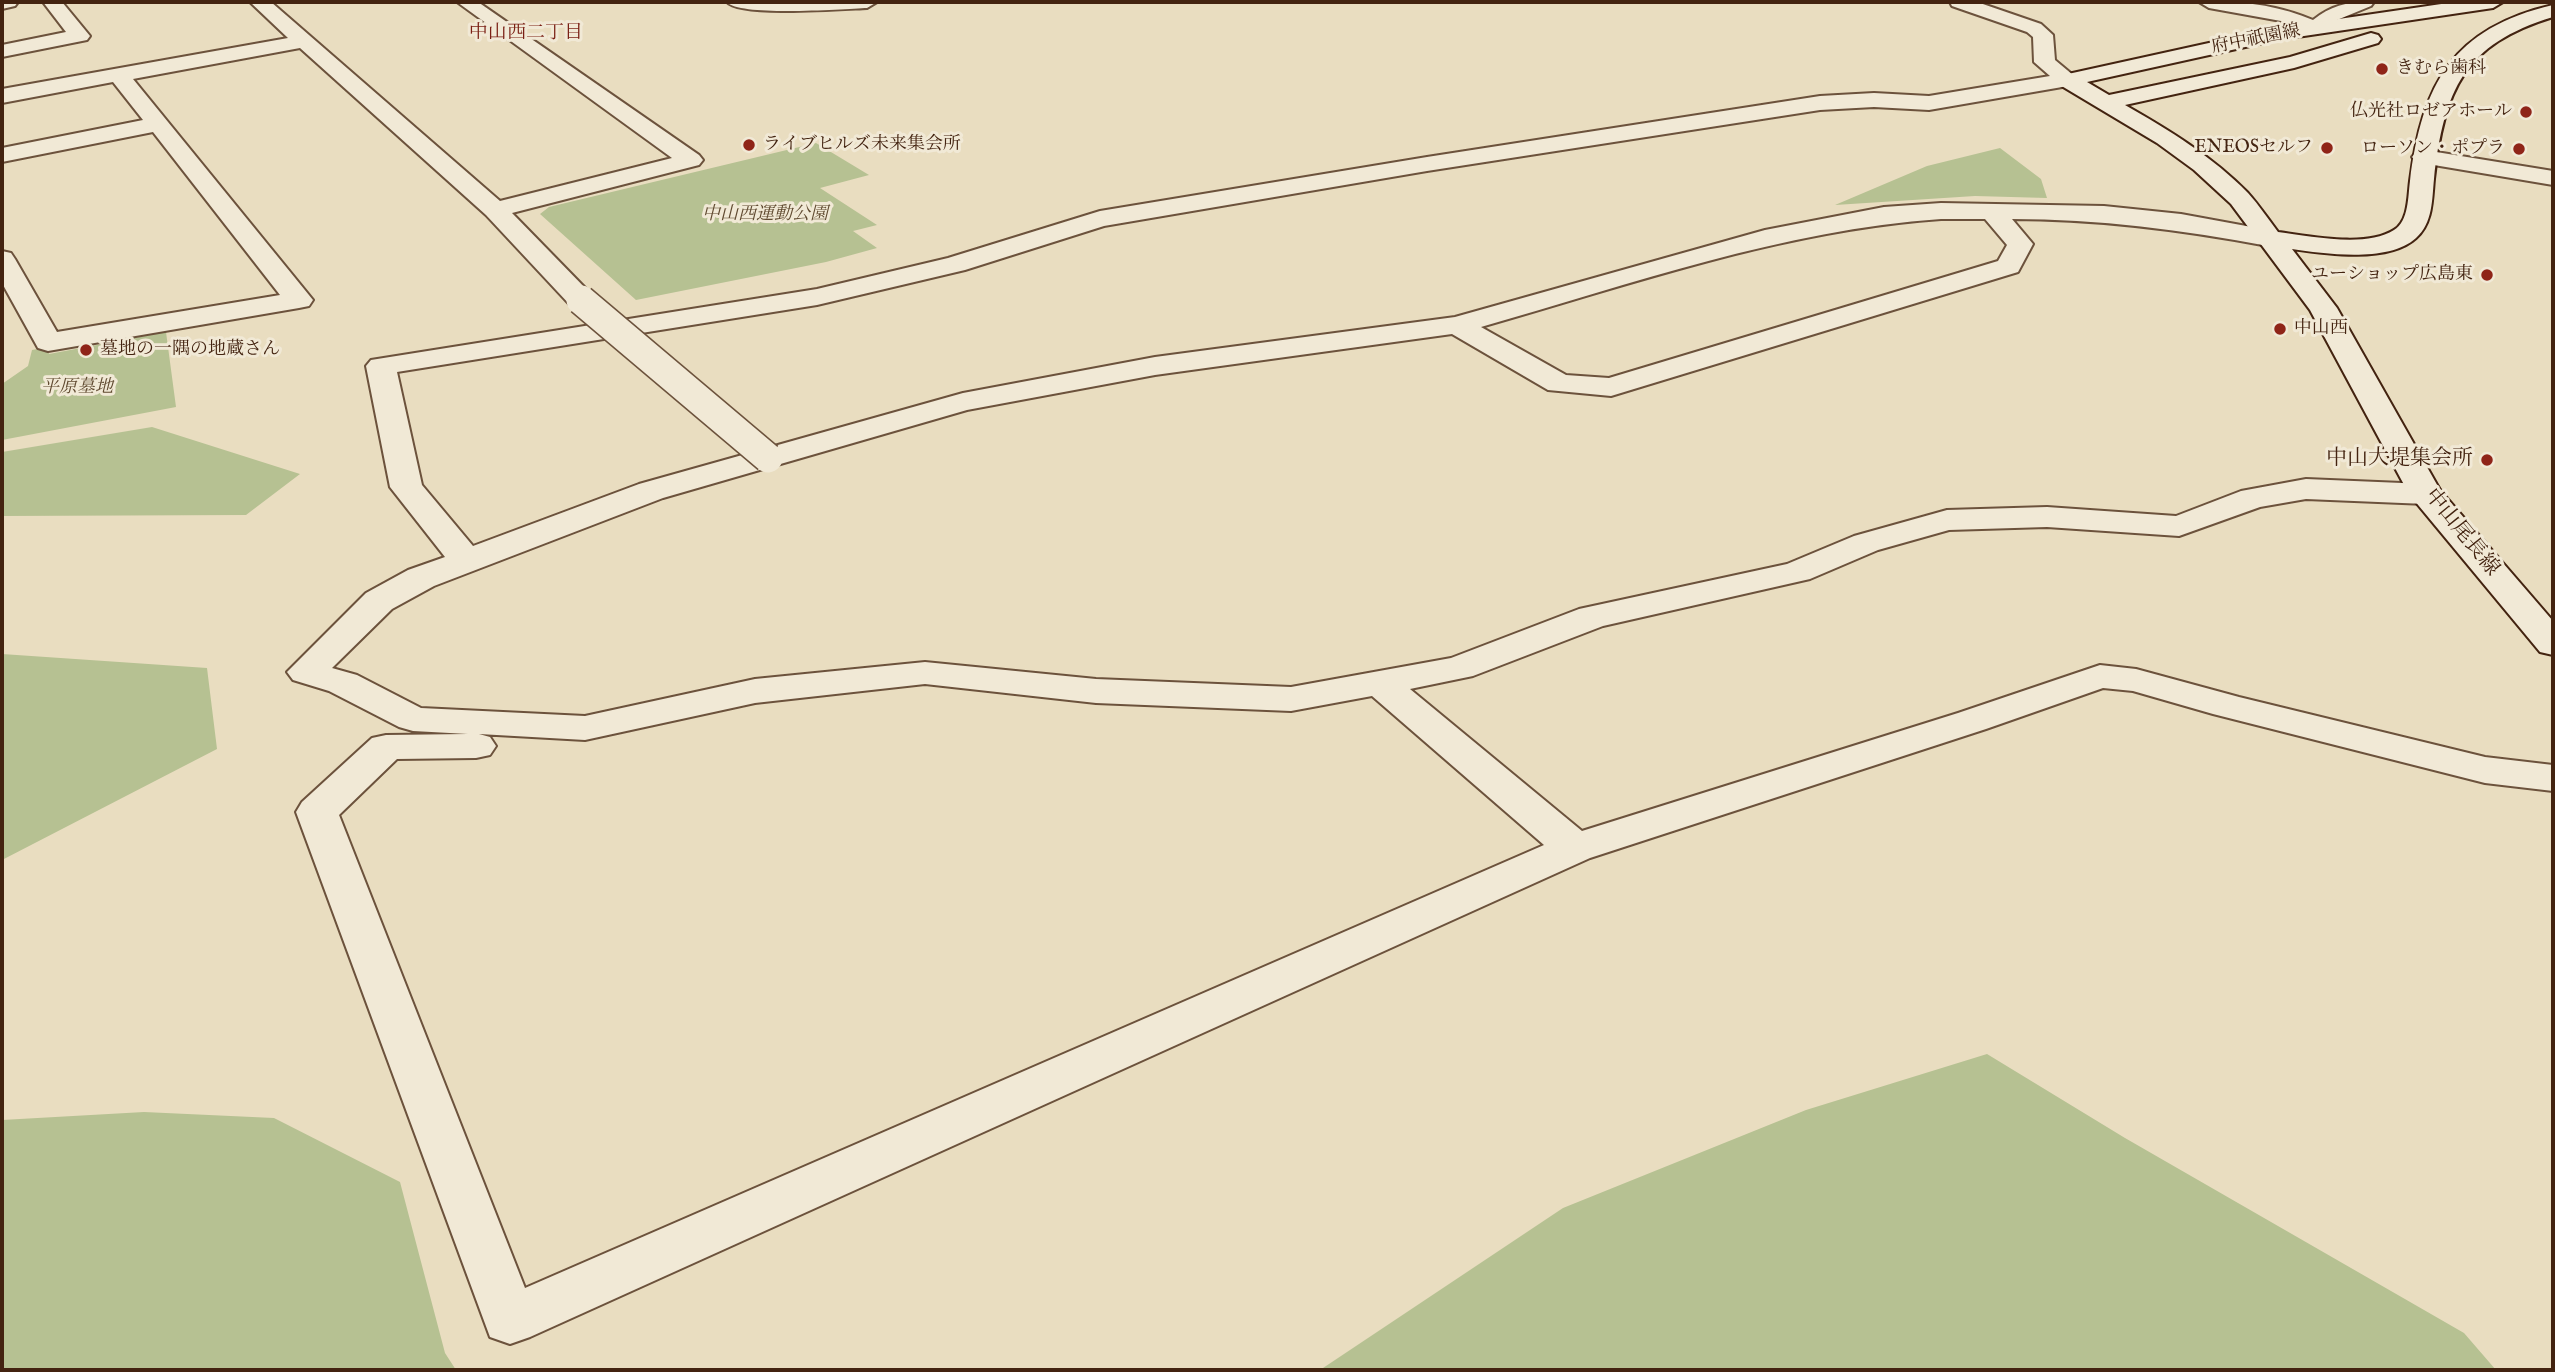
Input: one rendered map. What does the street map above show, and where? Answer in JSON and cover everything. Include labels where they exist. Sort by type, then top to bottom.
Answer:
[{"type":"street","points":[[2,3],[8,2]]},
{"type":"street","points":[[2,51],[80,36],[52,2]]},
{"type":"street","points":[[260,2],[495,210],[581,300],[768,457]]},
{"type":"street","points":[[466,2],[691,160],[495,210]]},
{"type":"street","points":[[737,2],[795,6],[867,2]]},
{"type":"street","points":[[1959,2],[2034,28],[2043,35],[2046,62],[2067,80],[2165,138],[2202,165],[2240,199],[2268,237]]},
{"type":"street","points":[[2209,2],[2286,16],[2315,28],[2337,12],[2364,2]]},
{"type":"street","name":"府中祇園線","points":[[467,561],[406,487],[381,366],[817,297],[956,264],[1100,219],[1359,175],[1820,103],[1874,100],[1928,103],[2067,80],[2315,28],[2492,2]]},
{"type":"street","name":"府中祇園線","points":[[2107,102],[2294,62],[2492,2]]},
{"type":"street","points":[[2426,494],[2306,489],[2253,498],[2179,526],[2047,517],[1947,520],[1866,543],[1798,572],[1592,617],[1460,668],[1290,699],[1096,691],[925,673],[755,691],[584,728],[413,719],[343,683],[306,672],[379,601],[421,578],[651,491],[963,402],[1155,366],[1457,325],[1774,235],[1884,215],[1941,211],[2104,214],[2181,222],[2305,243],[2361,246],[2402,238],[2411,230],[2419,206],[2424,157],[2446,85],[2475,47],[2503,30],[2553,11]]},
{"type":"street","points":[[2,96],[304,41]]},
{"type":"street","points":[[2,259],[48,342],[299,300],[119,75]]},
{"type":"street","points":[[2,155],[159,124]]},
{"type":"street","points":[[2424,157],[2553,178]]},
{"type":"street","points":[[1457,325],[1559,384],[1611,387],[2009,266],[2020,244],[1993,212]]},
{"type":"street","name":"中山尾長線","points":[[2268,237],[2323,308],[2426,494],[2553,643]]},
{"type":"street","points":[[715,700],[694,718],[610,746],[386,747],[317,812],[510,1320],[1575,848],[1972,721],[2100,676],[2136,680],[2227,706],[2485,770],[2553,778]]},
{"type":"street","points":[[1380,683],[1575,848]]},
{"type":"green space","name":"中山西運動公園","points":[[816,143],[869,175],[820,188],[877,225],[853,231],[877,248],[826,262],[636,300],[540,214],[549,207]]},
{"type":"green space","points":[[2000,148],[2041,179],[2047,198],[1975,196],[1835,205],[1927,166]]},
{"type":"green space","name":"平原墓地","points":[[166,332],[176,407],[2,440],[2,384],[28,366],[32,350],[48,347],[49,354]]},
{"type":"green space","points":[[152,427],[300,474],[246,515],[2,516],[2,452]]},
{"type":"green space","points":[[2,654],[207,668],[217,749],[2,860]]},
{"type":"green space","points":[[1987,1054],[2125,1138],[2464,1333],[2496,1370],[1320,1370],[1563,1208],[1806,1110]]},
{"type":"green space","points":[[144,1112],[274,1118],[400,1182],[445,1353],[456,1370],[2,1370],[2,1120]]},
{"type":"place","name":"きむら歯科","points":[[2382,69]]},
{"type":"place","name":"仏光社ロゼアホール","points":[[2526,112]]},
{"type":"place","name":"ライブヒルズ未来集会所","points":[[749,145]]},
{"type":"place","name":"ENEOSセルフ","points":[[2327,148]]},
{"type":"place","name":"ローソン・ポプラ","points":[[2519,149]]},
{"type":"place","name":"ユーショップ広島東","points":[[2487,275]]},
{"type":"place","name":"中山西","points":[[2280,329]]},
{"type":"place","name":"墓地の一隅の地蔵さん","points":[[86,350]]},
{"type":"place","name":"中山大堤集会所","points":[[2487,460]]},
{"type":"district","name":"中山西二丁目","points":[[526,34]]}]
